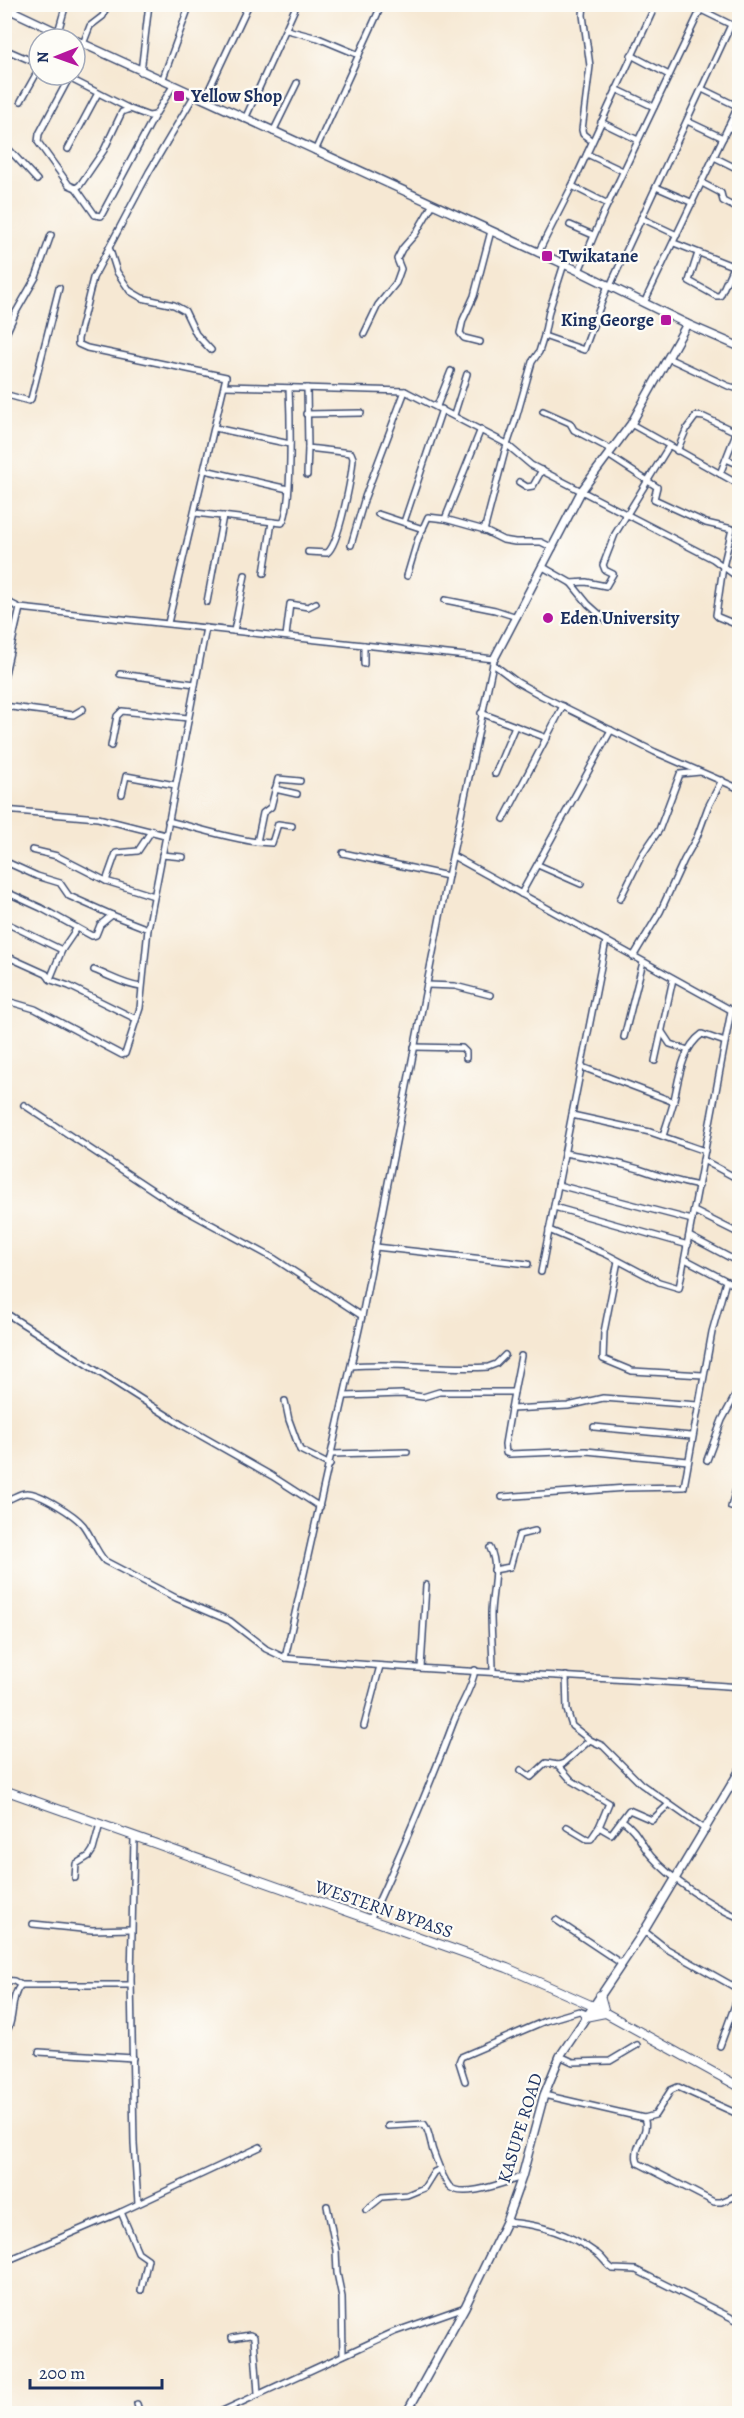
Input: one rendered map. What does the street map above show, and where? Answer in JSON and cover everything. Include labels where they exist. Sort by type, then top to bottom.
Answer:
[{"type":"main road","name":"WESTERN BYPASS","points":[[4,1790],[507,1968],[582,2001],[588,2012],[605,2013],[740,2087]]},
{"type":"main road","points":[[582,2001],[595,2000],[600,1996],[605,2013],[588,2012]]},
{"type":"street","points":[[59,27],[66,4]]},
{"type":"street","points":[[87,34],[90,26],[103,16],[107,4]]},
{"type":"street","points":[[141,72],[149,4]]},
{"type":"street","points":[[162,81],[190,4]]},
{"type":"street","points":[[204,100],[249,4]]},
{"type":"street","points":[[245,119],[297,4]]},
{"type":"street","points":[[315,151],[382,4]]},
{"type":"street","points":[[584,4],[583,15],[590,66],[582,130],[583,134],[592,141]]},
{"type":"street","points":[[538,253],[572,186],[656,4]]},
{"type":"street","points":[[689,4],[740,29]]},
{"type":"street","points":[[579,271],[593,235],[669,75],[698,8]]},
{"type":"street","points":[[6,11],[46,27]]},
{"type":"street","points":[[544,336],[584,350],[609,285],[731,25]]},
{"type":"street","points":[[286,30],[309,35],[359,56]]},
{"type":"street","points":[[87,46],[740,347]]},
{"type":"street","points":[[4,49],[27,59]]},
{"type":"street","points":[[632,55],[669,75]]},
{"type":"street","points":[[273,132],[297,83]]},
{"type":"street","points":[[61,87],[39,134],[38,142],[69,185],[76,188],[95,215],[101,216],[173,86]]},
{"type":"street","points":[[21,101],[29,87]]},
{"type":"street","points":[[87,87],[130,109],[149,116],[155,115]]},
{"type":"street","points":[[616,89],[654,106]]},
{"type":"street","points":[[644,303],[738,104],[702,89]]},
{"type":"street","points":[[68,149],[98,93]]},
{"type":"street","points":[[168,623],[226,376],[87,348],[78,344],[78,333],[93,278],[110,250],[149,172],[194,96]]},
{"type":"street","points":[[76,188],[81,185],[104,150],[122,112],[130,109]]},
{"type":"street","points":[[601,122],[638,140]]},
{"type":"street","points":[[687,122],[723,138]]},
{"type":"street","points":[[728,127],[740,132]]},
{"type":"street","points":[[4,144],[37,180]]},
{"type":"street","points":[[587,154],[624,171]]},
{"type":"street","points":[[714,157],[740,170]]},
{"type":"street","points":[[702,183],[721,193],[723,201],[740,210]]},
{"type":"street","points":[[572,186],[608,204]]},
{"type":"street","points":[[656,187],[693,203]]},
{"type":"street","points":[[364,334],[378,305],[398,280],[401,269],[397,261],[400,252],[416,233],[433,204]]},
{"type":"street","points":[[641,218],[678,235]]},
{"type":"street","points":[[570,225],[593,235]]},
{"type":"street","points":[[480,342],[462,337],[460,333],[474,296],[491,231]]},
{"type":"street","points":[[4,338],[36,277],[51,235]]},
{"type":"street","points":[[674,243],[740,269]]},
{"type":"street","points":[[110,250],[117,272],[130,291],[142,298],[180,307],[188,315],[196,334],[211,350]]},
{"type":"street","points":[[698,254],[689,281],[716,296],[720,296],[733,267]]},
{"type":"street","points":[[484,531],[507,444],[532,362],[539,352],[564,264]]},
{"type":"street","points":[[4,394],[21,400],[31,399],[59,288]]},
{"type":"street","points":[[285,1658],[352,1366],[448,876],[494,662],[582,490],[631,424],[686,323]]},
{"type":"street","points":[[668,358],[724,385],[735,388],[740,383]]},
{"type":"street","points":[[404,522],[451,371]]},
{"type":"street","points":[[454,415],[467,374]]},
{"type":"street","points":[[225,386],[405,391],[507,444],[525,461],[713,559],[740,579]]},
{"type":"street","points":[[195,513],[282,523],[285,518],[288,489],[289,388]]},
{"type":"street","points":[[307,388],[307,475]]},
{"type":"street","points":[[351,545],[365,497],[405,391]]},
{"type":"street","points":[[543,411],[570,423],[574,430],[610,452],[657,487],[653,497],[659,502],[706,523],[732,529],[723,567],[717,615],[740,626]]},
{"type":"street","points":[[306,414],[361,413]]},
{"type":"street","points":[[677,451],[687,428],[696,416],[704,417],[738,434],[720,474]]},
{"type":"street","points":[[631,424],[740,485]]},
{"type":"street","points":[[215,428],[290,444]]},
{"type":"street","points":[[445,519],[481,429]]},
{"type":"street","points":[[572,583],[586,582],[606,586],[609,583],[613,574],[605,570],[603,565],[615,534],[669,446]]},
{"type":"street","points":[[308,447],[351,453],[353,458],[332,549],[327,553],[308,552]]},
{"type":"street","points":[[726,459],[740,465]]},
{"type":"street","points":[[205,470],[288,489]]},
{"type":"street","points":[[519,482],[527,487],[533,486],[542,470]]},
{"type":"street","points":[[378,514],[423,529]]},
{"type":"street","points":[[207,602],[223,516]]},
{"type":"street","points":[[407,576],[429,517],[445,519],[484,531],[507,541],[540,542],[553,548]]},
{"type":"street","points":[[264,573],[272,522]]},
{"type":"street","points":[[543,567],[572,583],[588,604],[607,621]]},
{"type":"street","points":[[234,631],[245,575]]},
{"type":"street","points":[[4,600],[20,608],[286,636],[494,662],[517,682],[562,706],[655,752],[740,789]]},
{"type":"street","points":[[445,600],[517,617]]},
{"type":"street","points":[[286,636],[290,604],[308,607],[316,603]]},
{"type":"street","points":[[5,675],[20,608]]},
{"type":"street","points":[[4,999],[35,1009],[122,1055],[125,1054],[140,1008],[153,896],[206,628]]},
{"type":"street","points":[[4,641],[12,645]]},
{"type":"street","points":[[364,645],[364,664]]},
{"type":"street","points":[[120,674],[195,684]]},
{"type":"street","points":[[4,706],[73,715],[83,709]]},
{"type":"street","points":[[504,819],[562,706]]},
{"type":"street","points":[[111,746],[117,716],[122,711],[188,718]]},
{"type":"street","points":[[482,713],[547,738]]},
{"type":"street","points":[[495,774],[515,726]]},
{"type":"street","points":[[521,894],[611,730]]},
{"type":"street","points":[[620,899],[642,855],[659,830],[680,774],[702,771]]},
{"type":"street","points":[[122,794],[125,777],[128,776],[175,785]]},
{"type":"street","points":[[257,842],[262,813],[271,807],[279,778],[300,781]]},
{"type":"street","points":[[633,957],[660,912],[722,780]]},
{"type":"street","points":[[275,789],[297,794]]},
{"type":"street","points":[[4,823],[5,811],[98,818],[165,834]]},
{"type":"street","points":[[168,821],[208,830],[230,839],[272,843],[278,824],[292,826]]},
{"type":"street","points":[[106,881],[116,853],[138,851],[152,830]]},
{"type":"street","points":[[32,850],[57,856],[106,881],[153,896]]},
{"type":"street","points":[[343,853],[448,876]]},
{"type":"street","points":[[162,855],[183,857]]},
{"type":"street","points":[[453,856],[739,1015]]},
{"type":"street","points":[[4,861],[37,876],[60,883],[69,896],[148,929]]},
{"type":"street","points":[[538,865],[580,884]]},
{"type":"street","points":[[4,891],[95,936],[100,925],[112,915]]},
{"type":"street","points":[[4,922],[62,950]]},
{"type":"street","points":[[50,979],[62,950],[76,927]]},
{"type":"street","points":[[541,1272],[606,941]]},
{"type":"street","points":[[4,955],[136,1019]]},
{"type":"street","points":[[624,1037],[643,962]]},
{"type":"street","points":[[94,970],[112,976],[123,983],[141,987]]},
{"type":"street","points":[[655,1061],[673,979]]},
{"type":"street","points":[[427,985],[455,986],[490,995]]},
{"type":"street","points":[[549,1230],[659,1282],[679,1289],[731,1011]]},
{"type":"street","points":[[662,1032],[670,1044],[688,1050]]},
{"type":"street","points":[[663,1136],[674,1102],[677,1081],[688,1050],[702,1034],[725,1042]]},
{"type":"street","points":[[414,1047],[462,1048],[466,1052],[466,1058]]},
{"type":"street","points":[[582,1067],[674,1102]]},
{"type":"street","points":[[24,1105],[172,1203],[275,1259],[362,1316]]},
{"type":"street","points":[[572,1115],[663,1136],[705,1152]]},
{"type":"street","points":[[564,1153],[603,1160],[672,1181],[699,1186]]},
{"type":"street","points":[[703,1160],[740,1180]]},
{"type":"street","points":[[558,1185],[592,1192],[692,1220]]},
{"type":"street","points":[[554,1207],[688,1245]]},
{"type":"street","points":[[694,1211],[740,1234]]},
{"type":"street","points":[[689,1236],[740,1263]]},
{"type":"street","points":[[376,1247],[528,1264]]},
{"type":"street","points":[[685,1259],[740,1288]]},
{"type":"street","points":[[618,1261],[604,1332],[603,1359],[632,1371],[703,1375]]},
{"type":"street","points":[[502,1497],[626,1488],[682,1488],[703,1375],[726,1281]]},
{"type":"street","points":[[4,1312],[182,1425],[272,1476],[321,1507]]},
{"type":"street","points":[[352,1366],[376,1364],[484,1368],[496,1364],[505,1354]]},
{"type":"street","points":[[521,1356],[505,1444],[506,1453],[586,1451],[688,1461]]},
{"type":"street","points":[[707,1460],[722,1420],[740,1387]]},
{"type":"street","points":[[345,1396],[402,1394],[421,1397],[439,1392],[514,1392]]},
{"type":"street","points":[[511,1409],[568,1406],[603,1398],[698,1405]]},
{"type":"street","points":[[285,1401],[300,1450],[330,1465]]},
{"type":"street","points":[[594,1427],[691,1436]]},
{"type":"street","points":[[332,1454],[407,1452]]},
{"type":"street","points":[[731,1507],[740,1476]]},
{"type":"street","points":[[4,1501],[24,1493],[31,1493],[55,1505],[82,1524],[105,1561],[176,1598],[230,1621],[266,1649],[285,1658],[380,1666],[740,1687]]},
{"type":"street","points":[[494,1570],[510,1567],[519,1535],[535,1531]]},
{"type":"street","points":[[490,1548],[494,1570],[491,1614],[493,1671]]},
{"type":"street","points":[[421,1668],[426,1585]]},
{"type":"street","points":[[364,1726],[380,1666]]},
{"type":"street","points":[[370,1920],[400,1855],[457,1714],[473,1682],[475,1670]]},
{"type":"street","points":[[566,1676],[567,1710],[570,1723],[590,1740],[603,1746],[641,1784],[706,1830]]},
{"type":"street","points":[[521,1770],[531,1777],[546,1763],[558,1765],[564,1763],[590,1740]]},
{"type":"street","points":[[558,1765],[572,1780],[609,1803],[599,1827],[589,1839],[567,1827]]},
{"type":"street","name":"KASUPE ROAD","points":[[406,2414],[465,2307],[506,2222],[522,2177],[544,2095],[560,2056],[644,1931],[740,1770]]},
{"type":"street","points":[[599,1827],[611,1834],[631,1809],[652,1820],[668,1804]]},
{"type":"street","points":[[622,1820],[636,1832],[653,1858],[676,1879],[740,1918]]},
{"type":"street","points":[[75,1878],[76,1864],[89,1856],[93,1850],[100,1824]]},
{"type":"street","points":[[134,1837],[131,1985],[134,2144],[138,2203]]},
{"type":"street","points":[[556,1920],[622,1964]]},
{"type":"street","points":[[33,1924],[92,1930],[131,1929]]},
{"type":"street","points":[[644,1931],[662,1946],[740,1990],[720,2046]]},
{"type":"street","points":[[4,1980],[14,1981],[21,1985],[131,1985]]},
{"type":"street","points":[[4,2034],[9,2028],[17,1990],[21,1985]]},
{"type":"street","points":[[465,2081],[459,2060],[466,2054],[545,2021],[579,2011],[588,2012]]},
{"type":"street","points":[[560,2056],[578,2062],[610,2061],[637,2045]]},
{"type":"street","points":[[39,2052],[133,2058]]},
{"type":"street","points":[[544,2095],[644,2118],[655,2115],[671,2090],[678,2087],[740,2115]]},
{"type":"street","points":[[644,2118],[647,2126],[636,2152],[638,2163],[714,2202],[721,2202],[740,2194]]},
{"type":"street","points":[[388,2126],[424,2124],[450,2187],[461,2190],[488,2188],[522,2177]]},
{"type":"street","points":[[4,2262],[121,2212],[260,2147]]},
{"type":"street","points":[[366,2210],[382,2197],[407,2195],[424,2188],[434,2172],[441,2169]]},
{"type":"street","points":[[327,2206],[342,2297],[343,2355]]},
{"type":"street","points":[[121,2212],[138,2252],[148,2259],[141,2290]]},
{"type":"street","points":[[506,2222],[534,2224],[562,2233],[596,2252],[613,2270],[636,2270],[740,2322]]},
{"type":"street","points":[[216,2414],[343,2355],[427,2319],[465,2307]]},
{"type":"street","points":[[232,2338],[250,2335],[254,2337],[258,2393]]},
{"type":"street","points":[[137,2403],[140,2414]]},
{"type":"place","name":"Yellow Shop","points":[[179,96]]},
{"type":"place","name":"Twikatane","points":[[547,256]]},
{"type":"place","name":"King George","points":[[666,320]]},
{"type":"place","name":"Eden University","points":[[548,618]]}]
